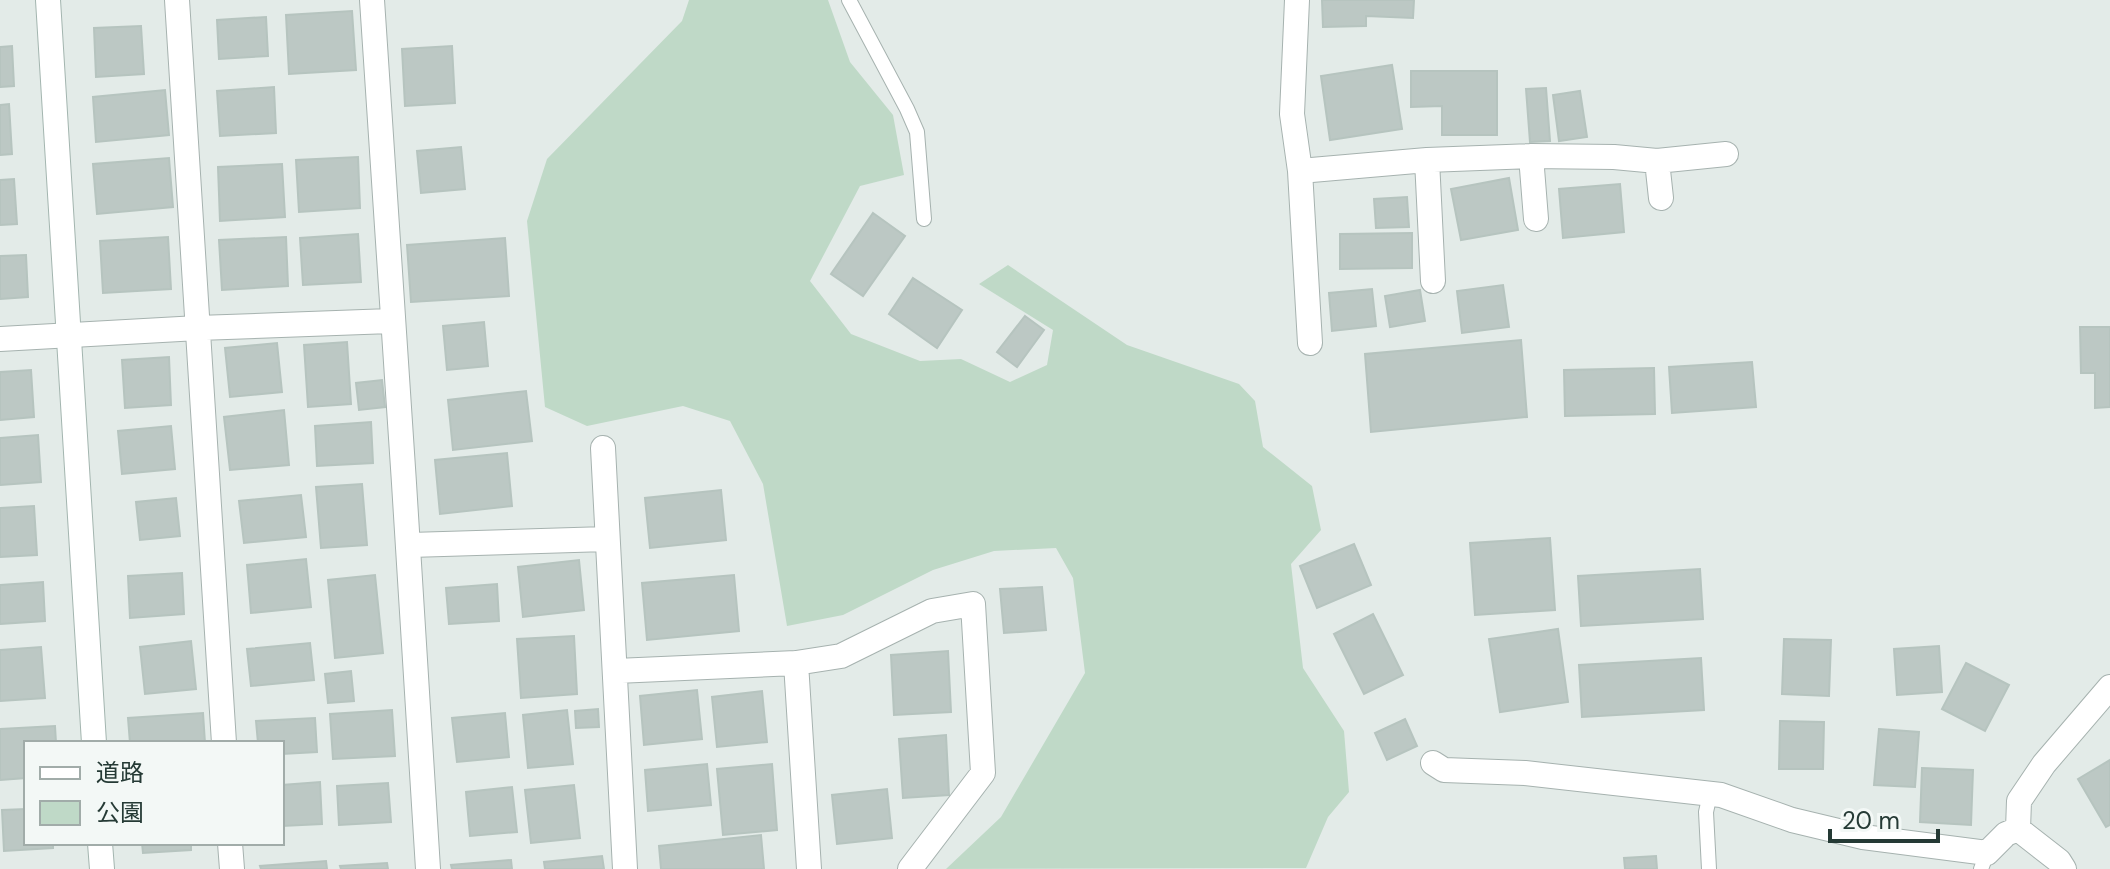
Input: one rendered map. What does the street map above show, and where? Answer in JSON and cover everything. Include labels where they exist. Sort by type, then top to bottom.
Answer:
[{"type":"street","points":[[48,0],[94,741]]},
{"type":"street","points":[[177,0],[224,741]]},
{"type":"street","points":[[372,0],[391,321],[410,545],[428,869]]},
{"type":"street","points":[[1297,0],[1292,114],[1300,171],[1310,343]]},
{"type":"street","points":[[1300,171],[1427,160],[1531,156],[1657,161],[1726,154]]},
{"type":"street","points":[[1531,156],[1536,219]]},
{"type":"street","points":[[1427,160],[1433,281]]},
{"type":"street","points":[[1657,161],[1661,198]]},
{"type":"street","points":[[0,339],[391,321]]},
{"type":"street","points":[[603,448],[625,869]]},
{"type":"street","points":[[410,545],[607,539]]},
{"type":"street","points":[[616,671],[796,663],[841,656],[932,611],[973,604],[983,773],[910,869]]},
{"type":"street","points":[[796,663],[809,869]]},
{"type":"street","points":[[2018,829],[2019,801],[2044,764],[2110,687]]},
{"type":"street","points":[[1433,763],[1444,770],[1525,773],[1710,794],[1740,800],[1792,820],[1984,861],[2006,834],[2018,829]]},
{"type":"street","points":[[2018,829],[2059,861],[2064,869]]},
{"type":"street","points":[[100,845],[102,869]]},
{"type":"street","points":[[230,845],[232,869]]},
{"type":"lane","points":[[849,0],[917,132],[924,219]]},
{"type":"lane","points":[[1709,869],[1706,812],[1710,794]]},
{"type":"green space","points":[[689,0],[828,0],[850,62],[893,115],[904,175],[860,186],[810,281],[851,334],[920,361],[961,359],[1010,382],[1047,365],[1053,330],[979,284],[1008,265],[1127,345],[1239,384],[1255,401],[1263,447],[1312,486],[1321,530],[1291,564],[1303,668],[1344,731],[1349,792],[1328,817],[1306,868],[946,869],[1001,817],[1085,673],[1073,578],[1056,548],[994,551],[933,570],[843,615],[787,626],[763,484],[730,421],[683,406],[587,426],[545,407],[527,221],[547,159],[682,21]]},
{"type":"building","points":[[1322,0],[1414,0],[1413,18],[1366,16],[1366,26],[1323,27]]},
{"type":"building","points":[[352,11],[356,70],[289,74],[286,15]]},
{"type":"building","points":[[266,17],[268,56],[219,59],[217,20]]},
{"type":"building","points":[[141,26],[144,74],[96,77],[94,28]]},
{"type":"building","points":[[12,46],[14,86],[0,87],[0,47]]},
{"type":"building","points":[[452,46],[455,103],[405,106],[402,49]]},
{"type":"building","points":[[1392,65],[1402,129],[1330,140],[1321,76]]},
{"type":"building","points":[[1411,71],[1497,71],[1497,135],[1442,135],[1442,106],[1411,107]]},
{"type":"building","points":[[274,87],[276,133],[220,136],[217,91]]},
{"type":"building","points":[[1546,88],[1550,141],[1530,142],[1526,89]]},
{"type":"building","points":[[165,90],[169,135],[96,142],[93,97]]},
{"type":"building","points":[[1580,91],[1587,137],[1559,141],[1553,95]]},
{"type":"building","points":[[9,104],[12,154],[0,155],[0,105]]},
{"type":"building","points":[[461,147],[465,189],[421,193],[417,151]]},
{"type":"building","points":[[358,157],[360,208],[299,212],[296,160]]},
{"type":"building","points":[[169,158],[173,207],[97,214],[93,164]]},
{"type":"building","points":[[282,164],[285,217],[220,221],[218,167]]},
{"type":"building","points":[[1509,178],[1518,230],[1461,240],[1451,189]]},
{"type":"building","points":[[14,179],[17,224],[0,225],[0,180]]},
{"type":"building","points":[[1620,184],[1624,232],[1563,238],[1559,189]]},
{"type":"building","points":[[1407,197],[1409,227],[1376,228],[1374,199]]},
{"type":"building","points":[[873,213],[905,236],[863,296],[831,274]]},
{"type":"building","points":[[1412,233],[1412,268],[1340,269],[1340,234]]},
{"type":"building","points":[[358,234],[361,282],[303,285],[300,238]]},
{"type":"building","points":[[168,237],[171,289],[103,293],[100,241]]},
{"type":"building","points":[[286,237],[288,286],[222,290],[219,240]]},
{"type":"building","points":[[505,238],[509,296],[411,302],[407,245]]},
{"type":"building","points":[[26,255],[28,297],[0,299],[0,256]]},
{"type":"building","points":[[913,278],[962,310],[937,348],[889,314]]},
{"type":"building","points":[[1503,285],[1509,327],[1462,333],[1457,291]]},
{"type":"building","points":[[1372,289],[1376,326],[1332,331],[1329,293]]},
{"type":"building","points":[[1420,290],[1425,321],[1390,327],[1385,296]]},
{"type":"building","points":[[1025,316],[1044,330],[1017,367],[997,352]]},
{"type":"building","points":[[484,322],[488,366],[447,370],[443,326]]},
{"type":"building","points":[[2080,327],[2110,327],[2110,407],[2095,408],[2095,373],[2081,373]]},
{"type":"building","points":[[1521,340],[1527,417],[1371,432],[1365,354]]},
{"type":"building","points":[[347,342],[351,404],[308,407],[304,345]]},
{"type":"building","points":[[277,343],[282,392],[230,397],[225,348]]},
{"type":"building","points":[[169,357],[171,405],[125,408],[122,360]]},
{"type":"building","points":[[1752,362],[1756,407],[1672,413],[1669,367]]},
{"type":"building","points":[[1654,368],[1655,414],[1565,416],[1564,370]]},
{"type":"building","points":[[31,370],[34,417],[0,420],[0,372]]},
{"type":"building","points":[[382,380],[385,407],[359,410],[356,383]]},
{"type":"building","points":[[526,391],[532,441],[453,450],[448,400]]},
{"type":"building","points":[[284,410],[289,465],[230,470],[224,417]]},
{"type":"building","points":[[371,422],[373,463],[317,466],[315,426]]},
{"type":"building","points":[[171,426],[175,469],[122,474],[118,431]]},
{"type":"building","points":[[38,435],[41,482],[0,485],[0,438]]},
{"type":"building","points":[[507,453],[512,506],[440,514],[435,460]]},
{"type":"building","points":[[362,484],[367,545],[321,548],[316,487]]},
{"type":"building","points":[[721,490],[726,540],[650,548],[645,498]]},
{"type":"building","points":[[301,495],[306,537],[244,543],[239,501]]},
{"type":"building","points":[[176,498],[180,536],[140,540],[136,502]]},
{"type":"building","points":[[34,506],[37,555],[0,557],[0,508]]},
{"type":"building","points":[[1550,538],[1555,610],[1475,615],[1470,543]]},
{"type":"building","points":[[1354,544],[1371,585],[1317,608],[1300,566]]},
{"type":"building","points":[[306,559],[311,607],[251,613],[247,565]]},
{"type":"building","points":[[579,560],[584,610],[523,617],[518,567]]},
{"type":"building","points":[[1700,569],[1703,619],[1581,626],[1578,576]]},
{"type":"building","points":[[182,573],[184,614],[130,618],[128,576]]},
{"type":"building","points":[[375,575],[383,653],[335,658],[328,580]]},
{"type":"building","points":[[734,575],[739,631],[647,640],[642,583]]},
{"type":"building","points":[[43,582],[45,621],[0,624],[0,585]]},
{"type":"building","points":[[497,584],[499,621],[449,624],[446,588]]},
{"type":"building","points":[[1042,587],[1046,630],[1004,633],[1000,589]]},
{"type":"building","points":[[1373,614],[1403,675],[1364,694],[1334,634]]},
{"type":"building","points":[[1558,629],[1568,702],[1500,712],[1489,639]]},
{"type":"building","points":[[574,636],[577,694],[521,698],[517,639]]},
{"type":"building","points":[[1784,639],[1831,640],[1829,696],[1782,694]]},
{"type":"building","points":[[191,641],[196,689],[145,694],[140,647]]},
{"type":"building","points":[[310,643],[314,680],[251,686],[247,649]]},
{"type":"building","points":[[1939,646],[1942,692],[1897,695],[1894,649]]},
{"type":"building","points":[[41,647],[45,698],[0,701],[0,650]]},
{"type":"building","points":[[948,651],[951,712],[894,715],[891,655]]},
{"type":"building","points":[[1701,658],[1704,710],[1582,717],[1579,665]]},
{"type":"building","points":[[1966,663],[2009,685],[1985,731],[1942,709]]},
{"type":"building","points":[[351,671],[354,701],[328,703],[325,674]]},
{"type":"building","points":[[697,690],[702,739],[644,745],[640,696]]},
{"type":"building","points":[[762,691],[767,742],[717,747],[712,697]]},
{"type":"building","points":[[598,709],[599,727],[576,728],[575,711]]},
{"type":"building","points":[[392,710],[395,756],[333,759],[330,714]]},
{"type":"building","points":[[567,710],[573,764],[528,768],[523,715]]},
{"type":"building","points":[[203,713],[205,741],[130,741],[128,718]]},
{"type":"building","points":[[505,713],[509,757],[457,762],[452,718]]},
{"type":"building","points":[[315,718],[317,752],[284,754],[284,741],[258,741],[256,721]]},
{"type":"building","points":[[1405,719],[1417,746],[1387,760],[1375,733]]},
{"type":"building","points":[[1780,721],[1824,722],[1823,769],[1779,769]]},
{"type":"building","points":[[55,726],[56,741],[24,741],[24,778],[0,780],[0,729]]},
{"type":"building","points":[[1879,729],[1919,732],[1915,787],[1874,785]]},
{"type":"building","points":[[946,735],[949,795],[903,798],[899,739]]},
{"type":"building","points":[[2110,760],[2110,825],[2106,827],[2078,779]]},
{"type":"building","points":[[707,764],[711,805],[648,811],[645,770]]},
{"type":"building","points":[[772,764],[777,830],[723,835],[717,769]]},
{"type":"building","points":[[1922,768],[1973,770],[1971,825],[1920,822]]},
{"type":"building","points":[[320,782],[322,824],[284,826],[284,785]]},
{"type":"building","points":[[388,783],[391,822],[339,825],[337,786]]},
{"type":"building","points":[[574,785],[580,838],[531,843],[525,790]]},
{"type":"building","points":[[512,787],[517,832],[470,836],[466,792]]},
{"type":"building","points":[[887,789],[892,838],[837,844],[832,795]]},
{"type":"building","points":[[24,809],[24,845],[53,845],[53,848],[4,851],[2,810]]},
{"type":"building","points":[[761,835],[764,869],[661,869],[659,846]]},
{"type":"building","points":[[142,845],[191,845],[191,850],[143,853]]},
{"type":"building","points":[[602,856],[604,869],[545,869],[544,862]]},
{"type":"building","points":[[1656,856],[1657,869],[1625,869],[1624,858]]},
{"type":"building","points":[[511,860],[512,869],[452,869],[451,865]]},
{"type":"building","points":[[326,861],[327,869],[261,869],[260,866]]},
{"type":"building","points":[[387,863],[388,869],[341,869],[340,866]]}]
